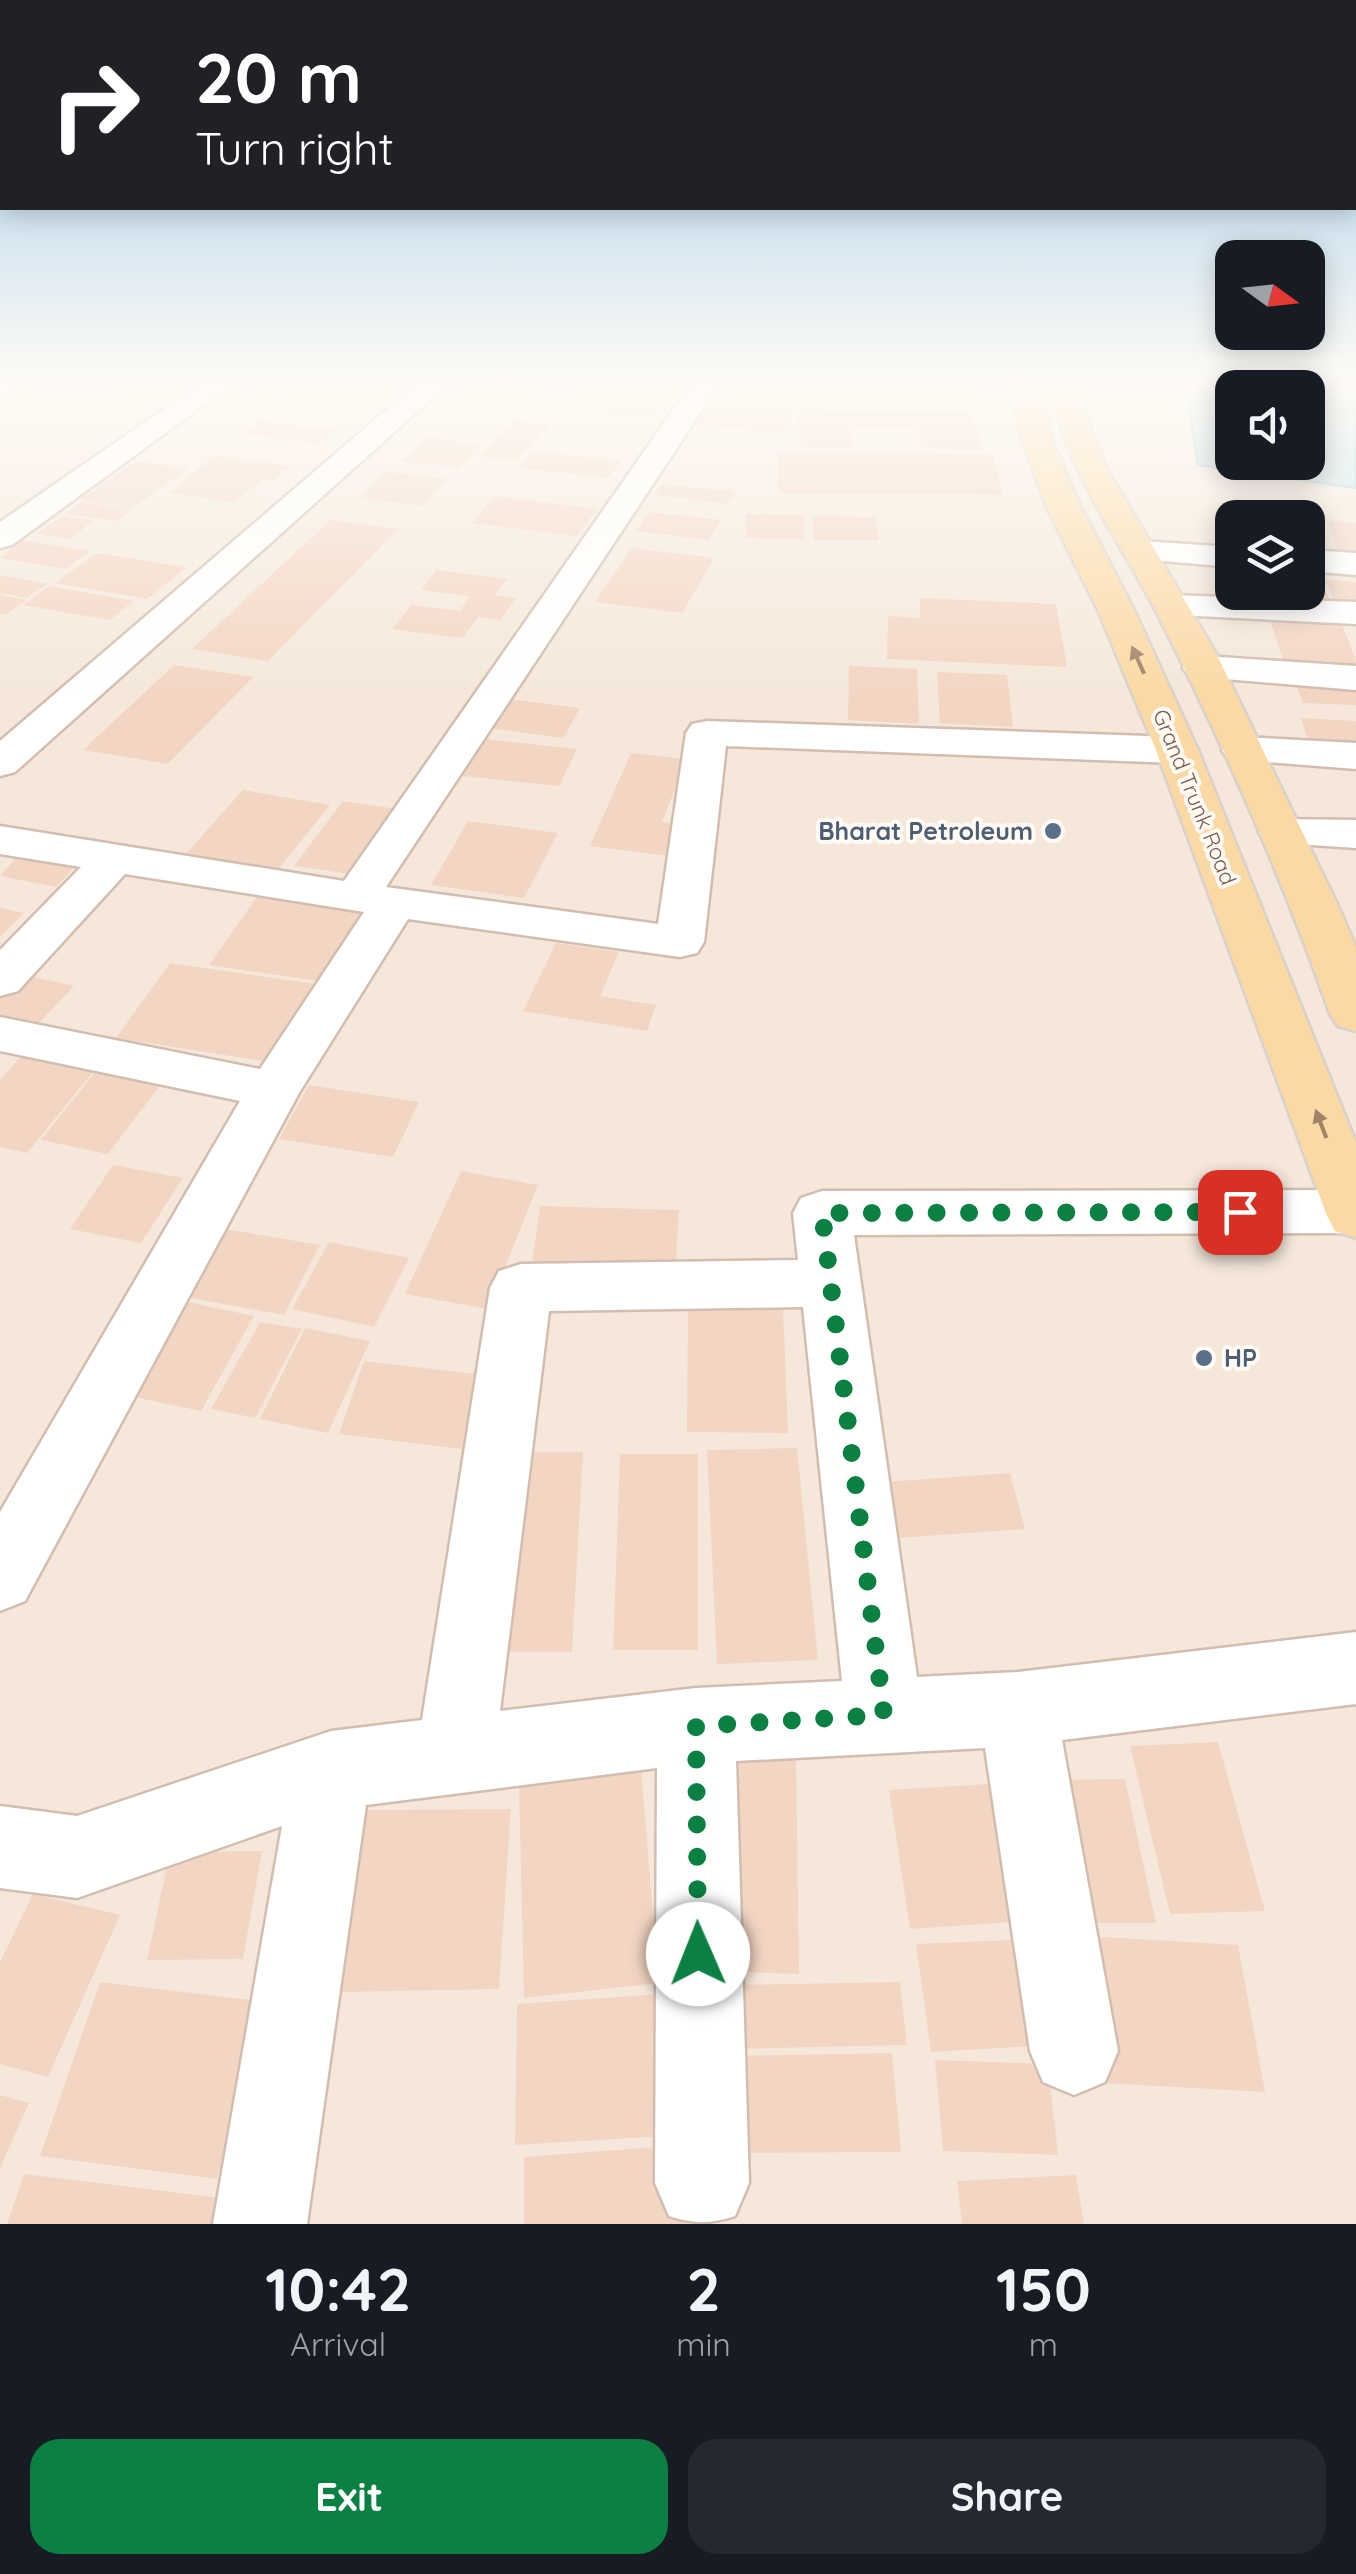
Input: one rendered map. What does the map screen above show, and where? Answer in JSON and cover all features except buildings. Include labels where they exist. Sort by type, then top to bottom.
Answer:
[{"type":"main road","name":"Grand Trunk Road","points":[[1055,487],[1116,610],[1177,750],[1355,1214]]},
{"type":"main road","points":[[1100,487],[1172,606],[1281,832],[1331,916],[1356,1014]]},
{"type":"main road","points":[[1235,897],[1331,916]]},
{"type":"street","points":[[0,538],[72,487]]},
{"type":"street","points":[[0,763],[315,487]]},
{"type":"street","points":[[0,1578],[274,1090],[375,899],[639,487]]},
{"type":"street","points":[[1141,551],[1215,556]]},
{"type":"street","points":[[1325,562],[1356,564]]},
{"type":"street","points":[[1172,606],[1356,614]]},
{"type":"street","points":[[1204,668],[1356,678]]},
{"type":"street","points":[[0,840],[113,860],[680,942],[708,733],[1177,750]]},
{"type":"street","points":[[1242,750],[1356,756]]},
{"type":"street","points":[[1281,832],[1356,834]]},
{"type":"street","points":[[0,980],[113,860]]},
{"type":"street","points":[[0,1034],[274,1090]]},
{"type":"street","points":[[884,1715],[822,1213],[1355,1214]]},
{"type":"street","points":[[455,1756],[521,1288],[830,1282]]},
{"type":"street","points":[[0,1847],[77,1857],[331,1770],[696,1726],[1018,1709],[1356,1668]]},
{"type":"street","points":[[1018,1709],[1074,2051]]},
{"type":"street","points":[[696,1726],[702,2183]]},
{"type":"street","points":[[260,2224],[331,1770]]},
{"type":"shaded area","points":[[0,487],[1356,487],[1356,2224],[0,2224]]},
{"type":"place","name":"Bharat Petroleum","points":[[1053,831]]},
{"type":"place","name":"HP","points":[[1204,1358]]},
{"type":"route","points":[[698,1954],[696,1726],[884,1715],[822,1213],[1240,1212]]}]
